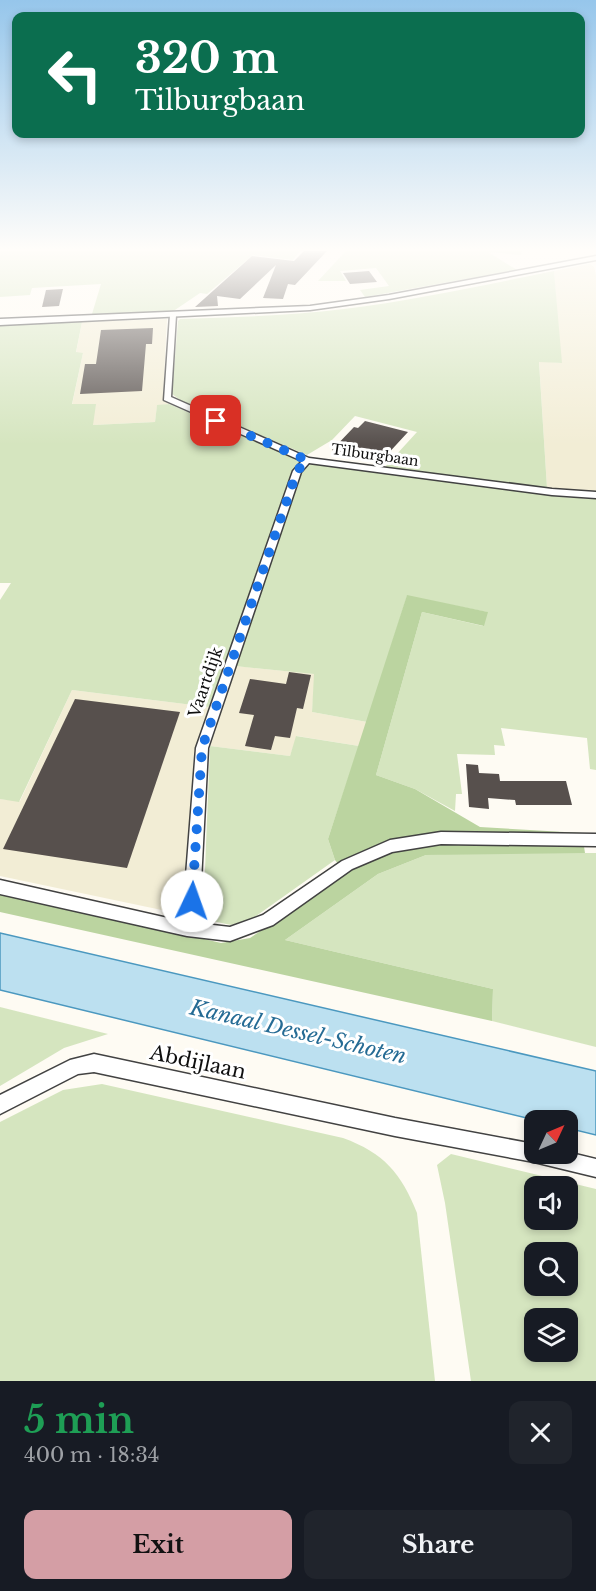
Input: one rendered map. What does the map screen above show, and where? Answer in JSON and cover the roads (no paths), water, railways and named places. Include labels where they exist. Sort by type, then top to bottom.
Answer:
[{"type":"street","points":[[0,322],[162,315]]},
{"type":"street","name":"Tilburgbaan","points":[[173,315],[167,398],[307,460],[552,492],[596,495]]},
{"type":"street","name":"Vaartdijk","points":[[187,928],[192,901],[202,748],[297,471],[307,460]]},
{"type":"street","points":[[0,887],[187,928],[230,934],[268,920],[347,865],[390,846],[441,838],[596,840]]},
{"type":"street","name":"Abdijlaan","points":[[0,1105],[76,1066],[94,1063],[394,1127],[524,1151]]},
{"type":"street","name":"Abdijlaan","points":[[578,1164],[596,1168]]},
{"type":"water","name":"Kanaal Dessel-Schoten","points":[[0,933],[596,1071],[596,1135],[578,1131],[578,1110],[524,1110],[524,1117],[0,990]]}]
